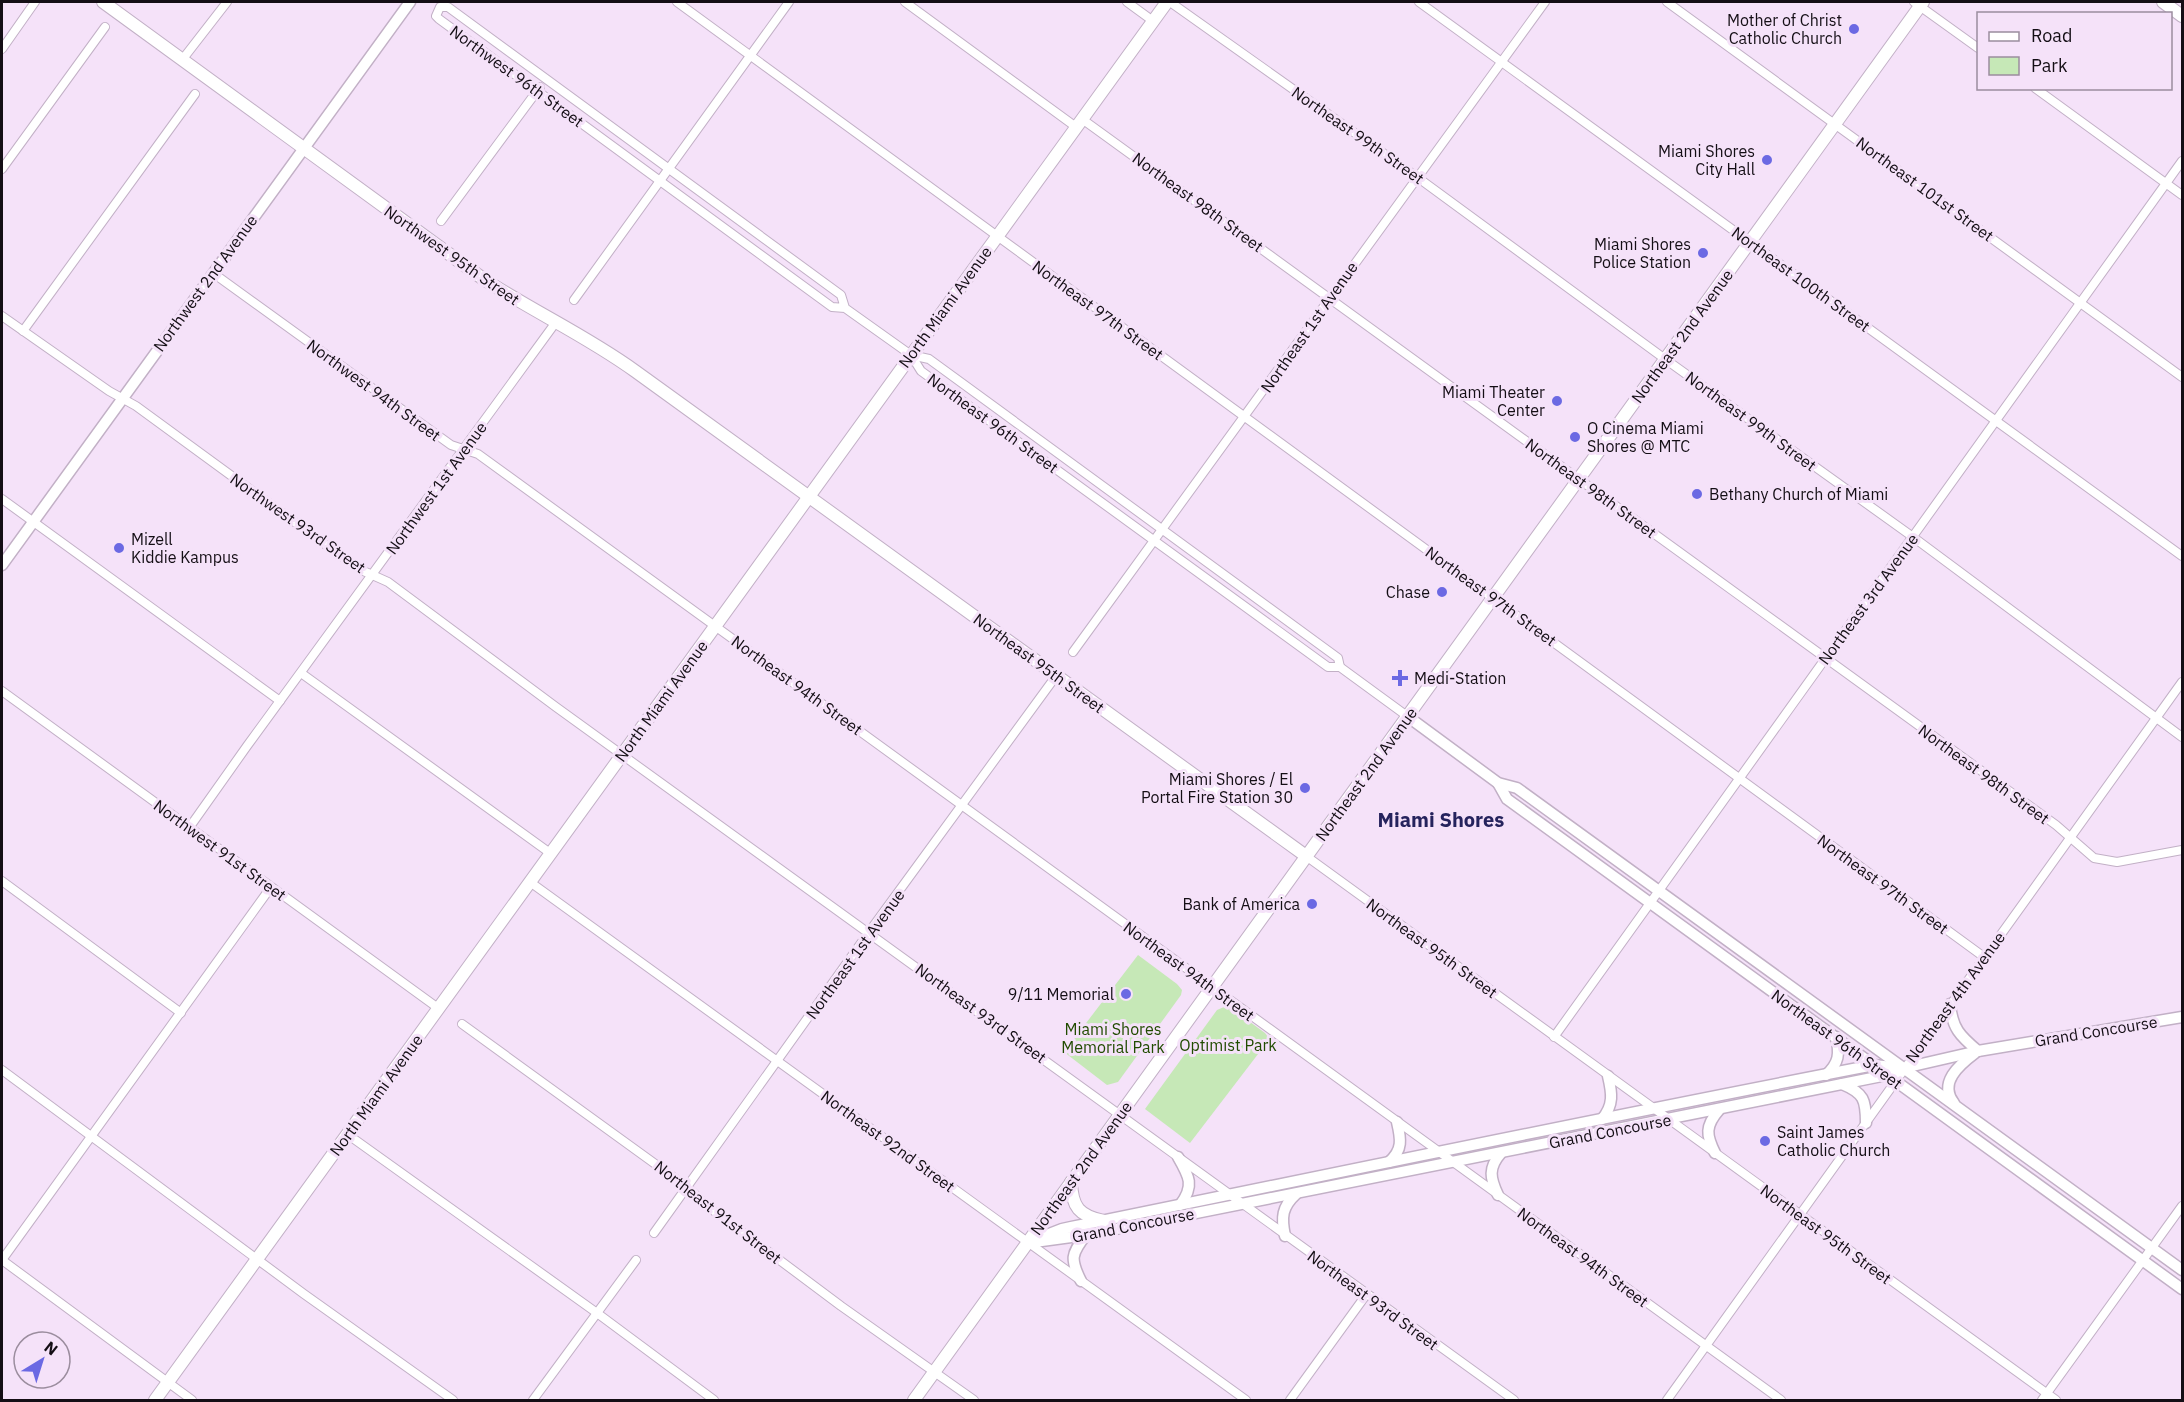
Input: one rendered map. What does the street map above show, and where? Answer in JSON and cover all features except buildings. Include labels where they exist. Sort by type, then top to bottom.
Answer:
[{"type":"main road","name":"Northwest 95th Street","points":[[103,2],[482,278],[621,361],[809,496]]},
{"type":"main road","name":"North Miami Avenue","points":[[155,1401],[1168,2]]},
{"type":"main road","points":[[2163,2],[2182,16]]},
{"type":"main road","name":"Northeast 2nd Avenue","points":[[914,1401],[1836,123],[1919,3]]},
{"type":"main road","name":"Northeast 95th Street","points":[[809,496],[1306,856]]},
{"type":"main road","points":[[1071,1182],[1075,1203],[1081,1212],[1104,1221]]},
{"type":"street","points":[[2,48],[35,2]]},
{"type":"street","points":[[182,60],[227,2]]},
{"type":"street","name":"Northwest 2nd Avenue","points":[[2,565],[410,2]]},
{"type":"street","name":"Northeast 97th Street","points":[[677,2],[1984,957]]},
{"type":"street","points":[[574,300],[789,2]]},
{"type":"street","name":"Northeast 98th Street","points":[[905,2],[1329,297],[2070,837],[2094,858],[2116,862],[2182,850]]},
{"type":"street","points":[[1127,2],[1153,21]]},
{"type":"street","name":"Northeast 99th Street","points":[[1168,2],[1417,177],[1913,537],[2182,737]]},
{"type":"street","name":"Northeast 100th Street","points":[[1419,2],[2182,556]]},
{"type":"street","name":"Northeast 1st Avenue","points":[[1073,652],[1545,2]]},
{"type":"street","name":"Northeast 101st Street","points":[[1667,2],[2182,377]]},
{"type":"street","points":[[1919,3],[1977,47]]},
{"type":"street","name":"Northwest 96th Street","points":[[845,308],[841,295],[448,7],[444,6],[436,11],[439,19],[832,307],[845,308],[911,356]]},
{"type":"street","points":[[2,169],[105,27]]},
{"type":"street","points":[[441,221],[546,80]]},
{"type":"street","points":[[2038,90],[2182,195]]},
{"type":"street","points":[[23,331],[195,94]]},
{"type":"street","name":"Northeast 3rd Avenue","points":[[1554,1036],[2182,162]]},
{"type":"street","name":"Northwest 94th Street","points":[[213,273],[451,445],[478,454],[715,626]]},
{"type":"street","name":"Northwest 93rd Street","points":[[2,316],[123,398],[359,568],[388,582],[622,754]]},
{"type":"street","name":"Northwest 1st Avenue","points":[[189,828],[246,746],[302,673],[556,322]]},
{"type":"street","name":"Northeast 96th Street","points":[[911,356],[929,359],[1338,658],[1340,667]]},
{"type":"street","name":"Northeast 96th Street","points":[[911,356],[921,370],[1328,667],[1340,667],[1498,783],[1517,788],[2182,1270]]},
{"type":"street","points":[[2,499],[280,701]]},
{"type":"street","name":"Northeast 94th Street","points":[[715,626],[1781,1401]]},
{"type":"street","points":[[302,673],[550,854]]},
{"type":"street","name":"Northeast 1st Avenue","points":[[654,1233],[869,932],[1056,676]]},
{"type":"street","name":"Northeast 4th Avenue","points":[[1904,1068],[2182,682]]},
{"type":"street","name":"Northwest 91st Street","points":[[2,691],[438,1008]]},
{"type":"street","name":"Northeast 93rd Street","points":[[622,754],[1514,1401]]},
{"type":"street","name":"Northeast 96th Street","points":[[1498,783],[1507,799],[2182,1289]]},
{"type":"street","name":"Northeast 95th Street","points":[[1306,856],[1800,1215],[2045,1397],[2056,1401]]},
{"type":"street","points":[[2,881],[181,1013]]},
{"type":"street","name":"Northeast 92nd Street","points":[[530,882],[1246,1401]]},
{"type":"street","points":[[192,1401],[2,1260],[272,887]]},
{"type":"street","points":[[1950,1004],[1953,1023],[1958,1033],[1978,1051],[1961,1064],[1949,1082],[1949,1097],[1956,1106]]},
{"type":"street","name":"Grand Concourse","points":[[1027,1243],[1055,1231],[1874,1065],[1904,1068],[1978,1051],[2182,1017]]},
{"type":"street","name":"Northeast 91st Street","points":[[462,1024],[687,1186],[706,1205],[974,1401]]},
{"type":"street","points":[[1826,1075],[1839,1058],[1836,1037]]},
{"type":"street","name":"Grand Concourse","points":[[1027,1243],[1086,1235],[1842,1084],[1891,1078],[1904,1068]]},
{"type":"street","points":[[2,1070],[453,1401]]},
{"type":"street","points":[[1602,1119],[1612,1100],[1608,1076]]},
{"type":"street","name":"Northeast 4th Avenue","points":[[1667,1401],[1866,1123],[1891,1078]]},
{"type":"street","points":[[1842,1084],[1853,1089],[1863,1098],[1866,1123]]},
{"type":"street","points":[[1715,1153],[1707,1133],[1708,1125],[1719,1110]]},
{"type":"street","points":[[1389,1162],[1398,1152],[1400,1145],[1397,1122]]},
{"type":"street","points":[[347,1134],[597,1313],[714,1401]]},
{"type":"street","points":[[1498,1195],[1490,1174],[1491,1167],[1501,1153]]},
{"type":"street","points":[[1178,1157],[1189,1184],[1189,1191],[1180,1205]]},
{"type":"street","points":[[1285,1236],[1283,1210],[1296,1193]]},
{"type":"street","points":[[2045,1397],[2182,1206]]},
{"type":"street","points":[[1081,1281],[1072,1261],[1077,1246],[1086,1235]]},
{"type":"street","points":[[532,1401],[636,1260]]},
{"type":"street","points":[[1290,1401],[1365,1295]]},
{"type":"green space","name":"Miami Shores Memorial Park","points":[[1138,955],[1177,984],[1182,990],[1181,995],[1118,1082],[1107,1085],[1064,1052]]},
{"type":"green space","name":"Optimist Park","points":[[1224,1007],[1231,1008],[1265,1033],[1268,1041],[1190,1143],[1145,1109],[1217,1010]]},
{"type":"place","name":"Mother of Christ Catholic Church","points":[[1854,29]]},
{"type":"place","name":"Miami Shores City Hall","points":[[1767,160]]},
{"type":"place","name":"Miami Shores Police Station","points":[[1703,253]]},
{"type":"place","name":"Miami Theater Center","points":[[1557,401]]},
{"type":"place","name":"O Cinema Miami Shores @ MTC","points":[[1575,437]]},
{"type":"place","name":"Bethany Church of Miami","points":[[1697,494]]},
{"type":"place","name":"Mizell Kiddie Kampus","points":[[119,548]]},
{"type":"place","name":"Chase","points":[[1442,592]]},
{"type":"place","name":"Medi-Station","points":[[1400,678]]},
{"type":"place","name":"Miami Shores / El Portal Fire Station 30","points":[[1305,788]]},
{"type":"place","name":"Bank of America","points":[[1312,904]]},
{"type":"place","name":"9/11 Memorial","points":[[1126,994]]},
{"type":"place","name":"Saint James Catholic Church","points":[[1765,1141]]},
{"type":"district","name":"Miami Shores","points":[[1441,820]]}]
